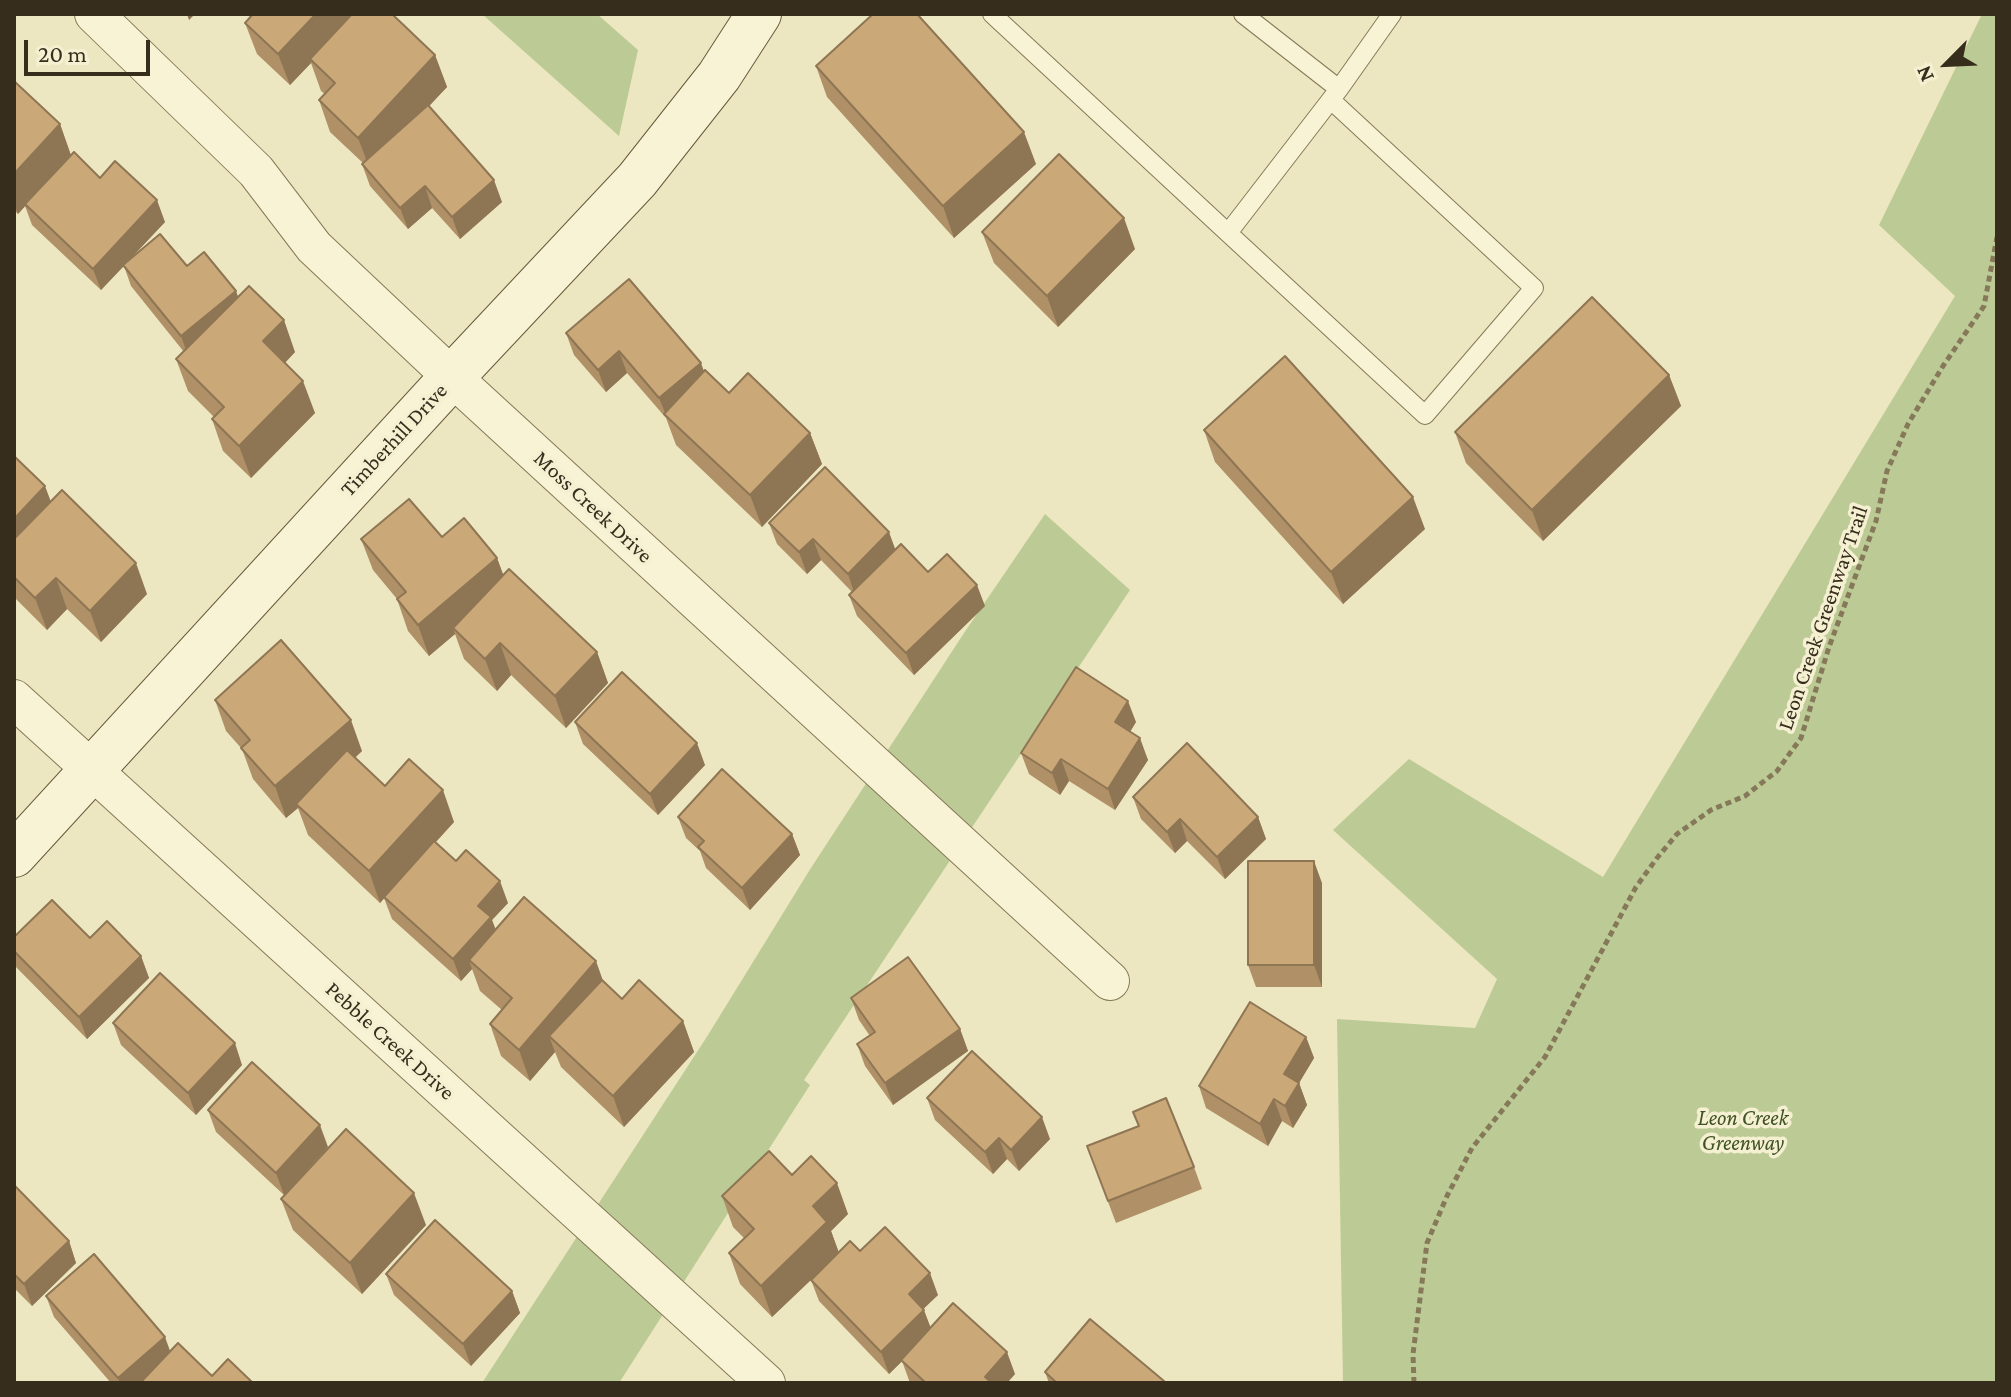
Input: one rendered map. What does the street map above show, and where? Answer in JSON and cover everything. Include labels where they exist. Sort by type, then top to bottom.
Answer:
[{"type":"street","name":"Moss Creek Drive","points":[[94,14],[256,171],[314,247],[1110,981]]},
{"type":"street","name":"Timberhill Drive","points":[[14,855],[637,180],[719,76],[759,14]]},
{"type":"street","name":"Pebble Creek Drive","points":[[14,699],[766,1383]]},
{"type":"lane","points":[[992,14],[1425,415],[1534,288],[1335,95],[1243,14]]},
{"type":"lane","points":[[1228,233],[1335,95],[1392,14]]},
{"type":"path","name":"Leon Creek Greenway Trail","points":[[1414,1383],[1413,1354],[1427,1243],[1447,1196],[1472,1148],[1545,1057],[1636,887],[1677,834],[1711,810],[1745,796],[1777,771],[1801,738],[1829,647],[1876,521],[1887,471],[1908,424],[1984,306],[1997,237]]},
{"type":"green space","points":[[482,14],[597,14],[638,50],[619,136]]},
{"type":"green space","name":"Leon Creek Greenway","points":[[1982,14],[1997,14],[1997,1383],[1343,1383],[1337,1019],[1475,1028],[1497,979],[1333,830],[1409,759],[1603,877],[1955,296],[1879,225]]},
{"type":"green space","points":[[1045,514],[1130,590],[804,1080],[810,1085],[619,1383],[482,1383],[708,1035],[809,871]]},
{"type":"building","points":[[253,14],[316,14],[278,54],[245,23]]},
{"type":"building","points":[[352,14],[392,14],[435,55],[358,138],[319,100],[335,83],[310,59]]},
{"type":"building","points":[[873,14],[917,14],[1024,132],[943,206],[816,66]]},
{"type":"building","points":[[14,81],[60,124],[14,174]]},
{"type":"building","points":[[428,105],[494,180],[452,217],[425,186],[400,208],[362,164]]},
{"type":"building","points":[[74,152],[100,178],[115,161],[157,200],[93,269],[25,204]]},
{"type":"building","points":[[1059,154],[1124,218],[1047,296],[982,232]]},
{"type":"building","points":[[160,234],[187,266],[204,252],[236,291],[181,336],[123,265]]},
{"type":"building","points":[[629,279],[701,363],[659,398],[619,351],[598,370],[566,333]]},
{"type":"building","points":[[249,286],[284,320],[263,341],[303,381],[239,446],[212,419],[224,407],[176,359]]},
{"type":"building","points":[[1592,297],[1669,375],[1532,510],[1455,432]]},
{"type":"building","points":[[1285,356],[1413,497],[1331,572],[1204,430]]},
{"type":"building","points":[[705,370],[729,393],[748,373],[810,433],[750,495],[664,414]]},
{"type":"building","points":[[14,456],[45,486],[14,519]]},
{"type":"building","points":[[825,467],[889,532],[848,574],[813,539],[799,552],[769,523]]},
{"type":"building","points":[[62,490],[136,563],[90,611],[56,578],[35,598],[14,577],[14,539]]},
{"type":"building","points":[[409,499],[442,537],[464,518],[497,558],[418,625],[397,599],[406,592],[361,539]]},
{"type":"building","points":[[901,544],[928,572],[947,554],[977,585],[906,653],[849,595]]},
{"type":"building","points":[[509,569],[597,652],[555,696],[500,643],[485,659],[453,628]]},
{"type":"building","points":[[281,640],[351,720],[275,786],[241,748],[250,740],[215,700]]},
{"type":"building","points":[[1076,667],[1128,701],[1115,722],[1140,738],[1108,789],[1061,759],[1052,773],[1021,753]]},
{"type":"building","points":[[622,672],[697,743],[650,794],[575,722]]},
{"type":"building","points":[[1187,743],[1258,817],[1217,857],[1180,819],[1167,832],[1133,797]]},
{"type":"building","points":[[347,750],[385,786],[409,759],[443,790],[369,871],[296,804]]},
{"type":"building","points":[[722,769],[792,834],[742,888],[698,847],[704,841],[678,817]]},
{"type":"building","points":[[434,841],[456,861],[466,850],[500,881],[478,906],[491,917],[453,959],[384,897]]},
{"type":"building","points":[[1248,861],[1314,861],[1314,965],[1248,965]]},
{"type":"building","points":[[524,897],[596,961],[519,1050],[490,1024],[512,998],[469,960]]},
{"type":"building","points":[[52,900],[90,938],[107,921],[141,956],[79,1017],[14,951],[14,937]]},
{"type":"building","points":[[908,957],[960,1029],[885,1083],[857,1044],[875,1032],[851,998]]},
{"type":"building","points":[[160,973],[235,1043],[188,1093],[113,1023]]},
{"type":"building","points":[[602,980],[622,999],[639,980],[683,1021],[613,1096],[549,1036]]},
{"type":"building","points":[[1250,1002],[1306,1037],[1284,1074],[1299,1083],[1285,1106],[1274,1099],[1260,1124],[1199,1086]]},
{"type":"building","points":[[972,1051],[1042,1117],[1011,1150],[999,1138],[985,1152],[927,1098]]},
{"type":"building","points":[[252,1062],[320,1125],[276,1173],[208,1110]]},
{"type":"building","points":[[1166,1098],[1194,1167],[1108,1201],[1087,1146],[1139,1126],[1133,1112]]},
{"type":"building","points":[[346,1129],[414,1193],[350,1263],[281,1199]]},
{"type":"building","points":[[769,1151],[792,1175],[811,1156],[837,1183],[813,1206],[827,1222],[761,1286],[729,1253],[754,1229],[722,1196]]},
{"type":"building","points":[[14,1185],[69,1241],[24,1284],[14,1274]]},
{"type":"building","points":[[435,1220],[512,1291],[463,1344],[386,1274]]},
{"type":"building","points":[[885,1227],[930,1273],[909,1294],[924,1310],[881,1352],[811,1280],[850,1241],[860,1251]]},
{"type":"building","points":[[94,1254],[165,1337],[118,1378],[46,1296]]},
{"type":"building","points":[[953,1303],[1007,1352],[985,1377],[992,1383],[926,1383],[901,1360]]},
{"type":"building","points":[[1090,1319],[1164,1381],[1057,1383],[1045,1372]]},
{"type":"building","points":[[178,1343],[212,1376],[228,1359],[253,1383],[140,1383]]}]
